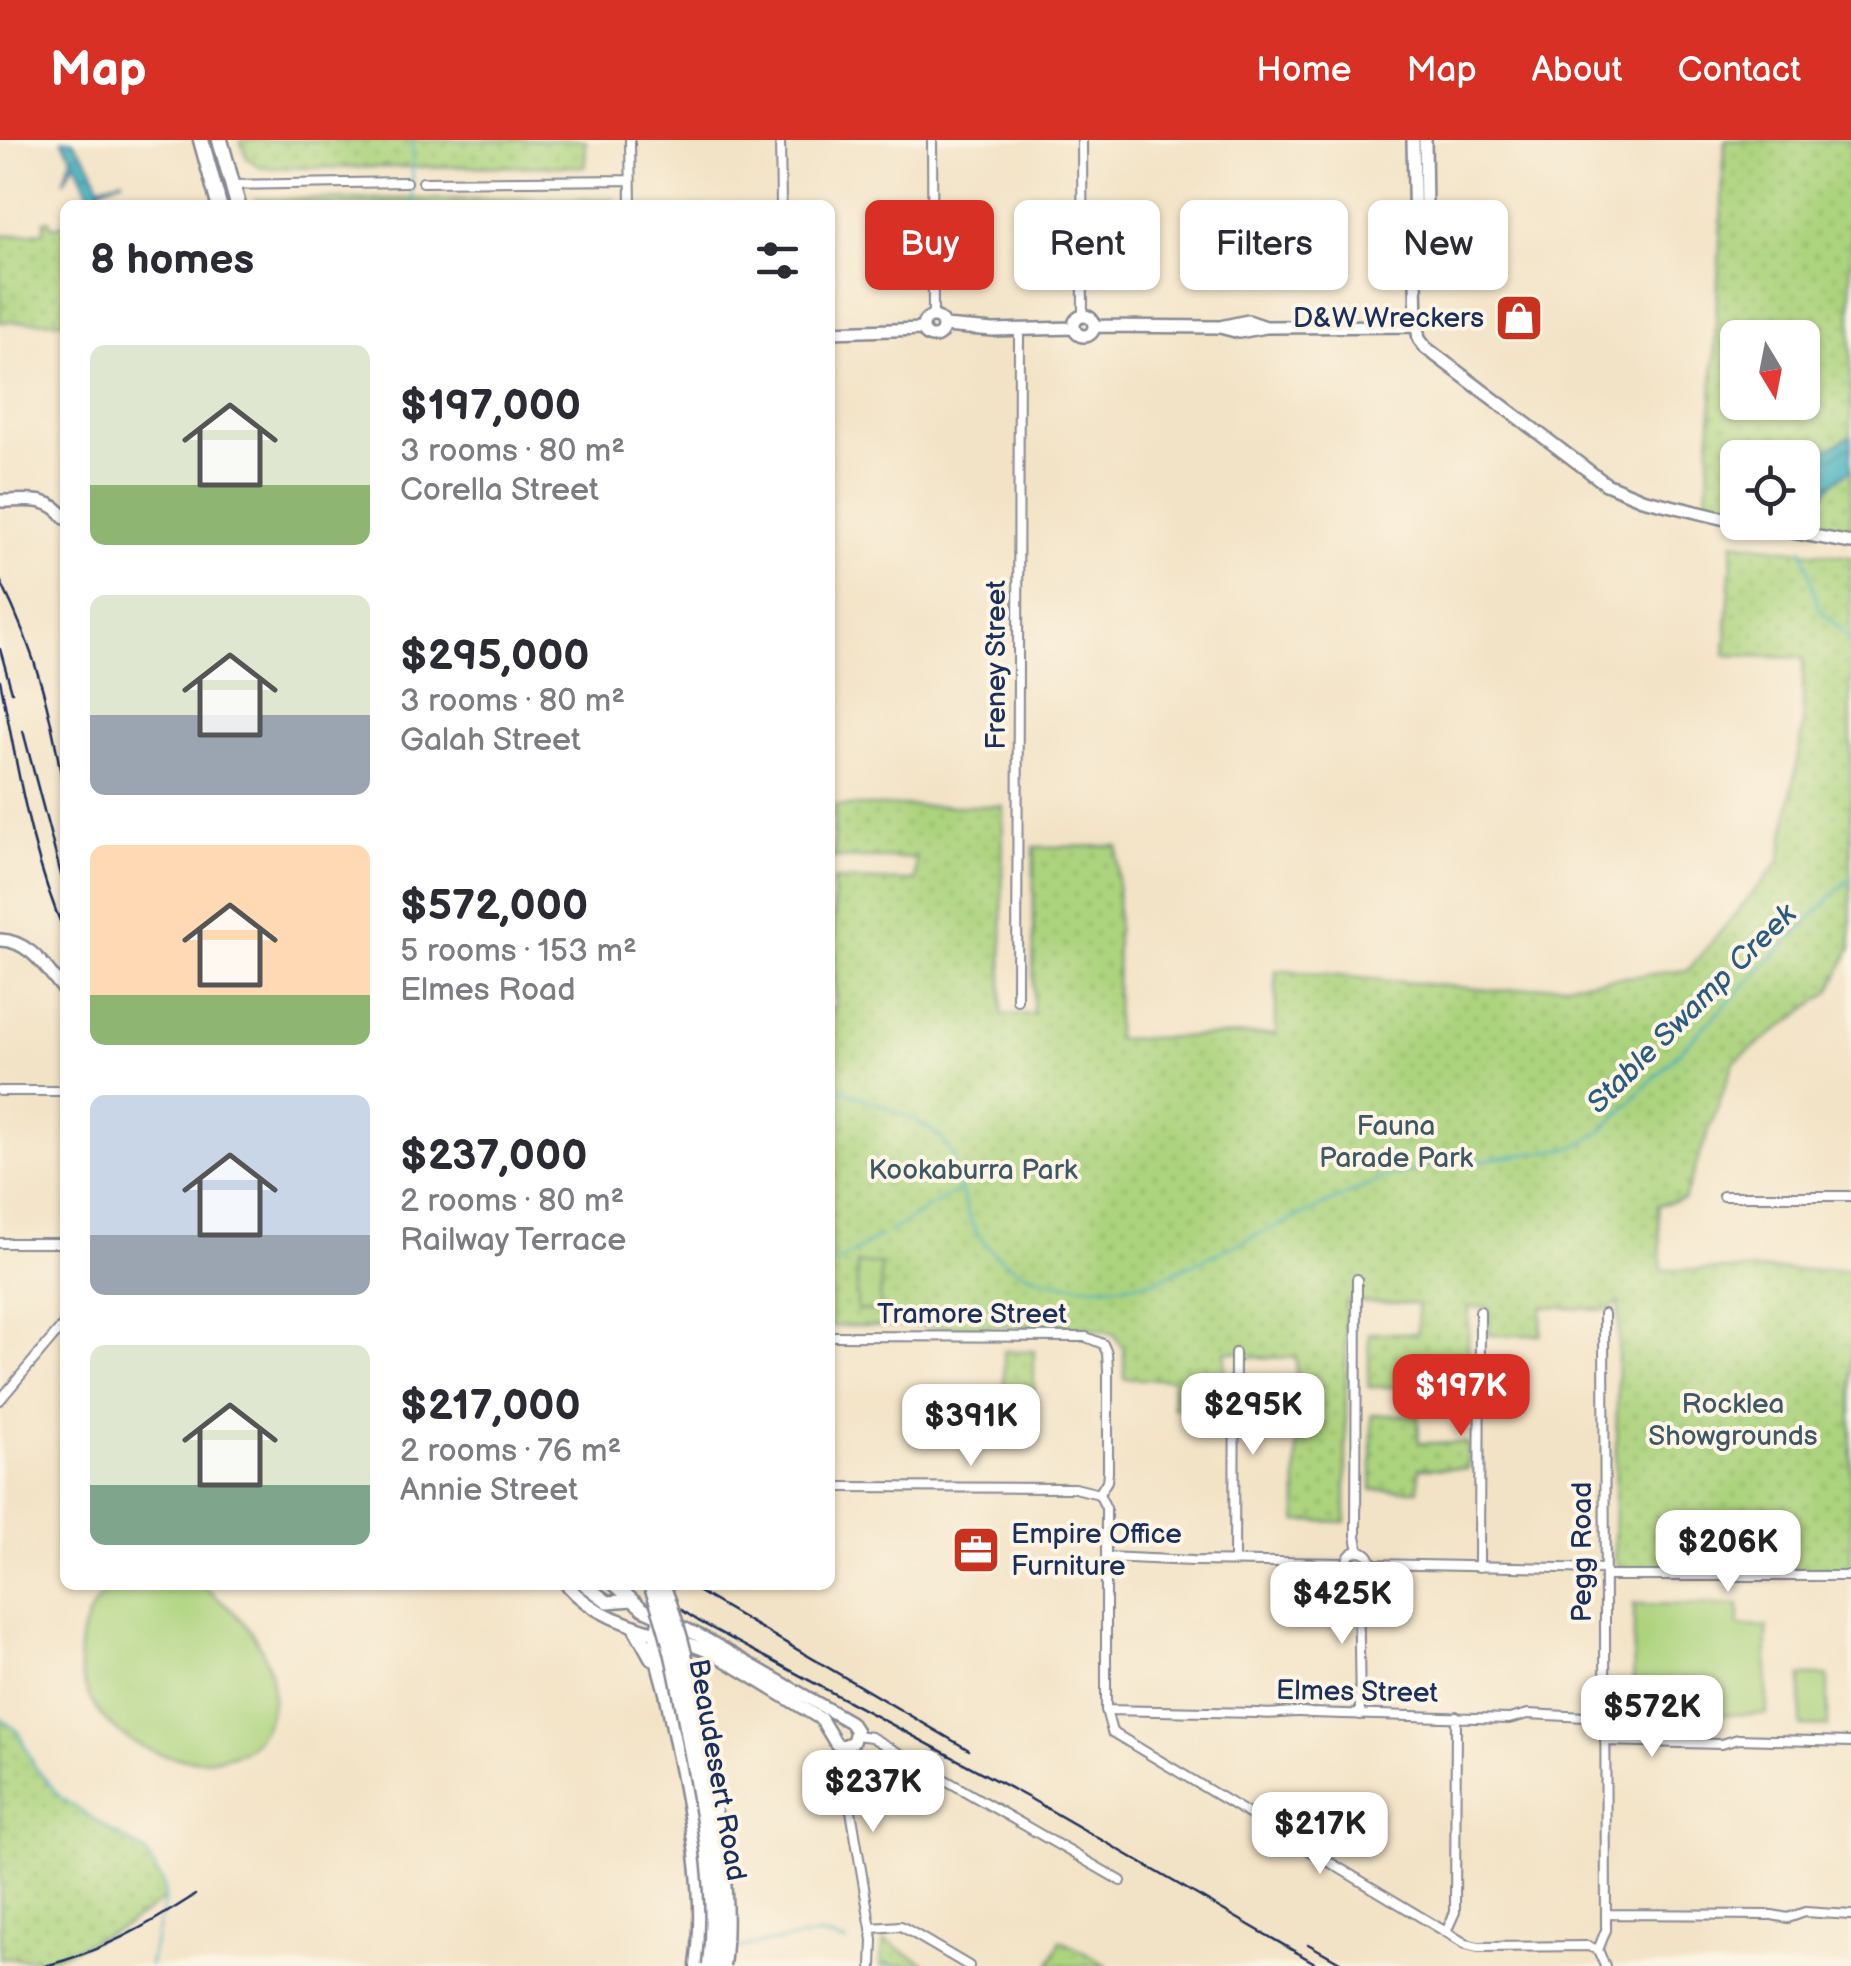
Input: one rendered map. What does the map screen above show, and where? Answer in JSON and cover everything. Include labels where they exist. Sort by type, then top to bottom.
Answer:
[{"type":"highway","points":[[201,140],[218,200]]},
{"type":"highway","points":[[220,140],[237,200]]},
{"type":"highway","name":"Beaudesert Road","points":[[653,1590],[670,1643],[710,1852],[714,1903],[710,1966]]},
{"type":"highway","name":"Beaudesert Road","points":[[663,1590],[691,1683],[720,1841],[726,1894],[722,1966]]},
{"type":"highway","points":[[658,1666],[661,1618]]},
{"type":"highway","points":[[636,1628],[658,1666],[669,1699],[702,1884],[703,1926],[698,1966]]},
{"type":"highway","points":[[660,1636],[682,1742],[678,1749]]},
{"type":"street","points":[[630,140],[631,200]]},
{"type":"street","points":[[780,140],[781,200]]},
{"type":"street","points":[[932,140],[934,317]]},
{"type":"street","points":[[1082,140],[1083,316]]},
{"type":"street","points":[[1412,140],[1414,200]]},
{"type":"street","points":[[1425,140],[1426,200]]},
{"type":"street","points":[[422,182],[630,180]]},
{"type":"street","points":[[214,186],[406,182]]},
{"type":"street","points":[[1416,290],[1417,326],[1430,353],[1606,484],[1642,499],[1720,518]]},
{"type":"street","points":[[1083,316],[1092,320],[1094,326]]},
{"type":"street","points":[[1083,316],[1075,322],[1077,334],[1087,336],[1094,326]]},
{"type":"street","points":[[835,332],[923,329],[933,338],[942,333],[944,326],[934,317],[924,322],[923,329]]},
{"type":"street","points":[[1094,326],[1220,327],[1248,321],[1266,327],[1417,326]]},
{"type":"street","points":[[944,326],[1074,328]]},
{"type":"street","name":"Freney Street","points":[[1017,1000],[1020,330]]},
{"type":"street","points":[[0,501],[47,502],[60,512]]},
{"type":"street","points":[[1820,537],[1851,542]]},
{"type":"street","points":[[0,940],[17,942],[34,954],[60,985]]},
{"type":"street","points":[[0,1091],[60,1090]]},
{"type":"street","points":[[1723,1196],[1851,1196]]},
{"type":"street","points":[[0,1243],[60,1243]]},
{"type":"street","points":[[1357,1279],[1359,1551]]},
{"type":"street","points":[[1479,1566],[1480,1311]]},
{"type":"street","name":"Pegg Road","points":[[1598,1950],[1605,1935],[1606,1914],[1604,1314]]},
{"type":"street","points":[[0,1400],[60,1329]]},
{"type":"street","name":"Tramore Street","points":[[835,1336],[1086,1337],[1102,1344],[1107,1354],[1108,1472],[1099,1494]]},
{"type":"street","points":[[1234,1562],[1235,1354]]},
{"type":"street","points":[[835,1487],[1075,1488],[1099,1494],[1106,1508],[1106,1710],[1112,1732],[1472,1946],[1588,1946],[1598,1950],[1605,1966]]},
{"type":"street","points":[[1359,1551],[1367,1554],[1372,1564],[1369,1572],[1358,1576],[1351,1573],[1347,1563],[1352,1553],[1359,1551]]},
{"type":"street","points":[[1107,1556],[1347,1563]]},
{"type":"street","points":[[1372,1564],[1851,1576]]},
{"type":"street","points":[[1358,1576],[1360,1715]]},
{"type":"street","points":[[573,1590],[594,1609],[718,1656],[821,1719],[840,1746],[871,1928],[872,1966]]},
{"type":"street","points":[[594,1609],[597,1590]]},
{"type":"street","points":[[597,1590],[614,1604],[632,1600]]},
{"type":"street","points":[[620,1590],[661,1618],[852,1724],[856,1735]]},
{"type":"street","name":"Elmes Street","points":[[1106,1710],[1258,1712],[1275,1716],[1295,1710],[1512,1719],[1528,1714],[1605,1718]]},
{"type":"street","points":[[1447,1930],[1454,1912],[1456,1716]]},
{"type":"street","points":[[830,1732],[834,1724],[842,1721]]},
{"type":"street","points":[[840,1746],[850,1744],[856,1735]]},
{"type":"street","points":[[856,1735],[872,1737],[1121,1881]]},
{"type":"street","points":[[1604,1741],[1851,1742]]},
{"type":"street","points":[[1606,1914],[1790,1918],[1806,1912],[1851,1915]]},
{"type":"street","points":[[871,1928],[901,1926],[969,1966]]},
{"type":"green space","points":[[240,140],[586,140],[585,166],[261,168],[247,158]]},
{"type":"green space","points":[[1725,140],[1851,140],[1851,436],[1820,453],[1820,440],[1720,440],[1720,506],[1707,503]]},
{"type":"green space","points":[[256,199],[613,199],[613,200]]},
{"type":"green space","points":[[49,220],[52,227],[60,225],[60,321],[0,322],[0,236],[44,232],[44,221]]},
{"type":"green space","points":[[1851,470],[1851,532],[1820,529],[1820,502],[1835,481]]},
{"type":"green space","points":[[1733,542],[1851,557],[1851,948],[1830,992],[1734,1062],[1684,1199],[1658,1205],[1662,1270],[1851,1270],[1851,1570],[1619,1567],[1614,1554],[1619,1302],[1608,1310],[1542,1307],[1541,1335],[1489,1335],[1489,1308],[1469,1307],[1468,1361],[1419,1361],[1418,1387],[1369,1387],[1369,1333],[1418,1333],[1418,1304],[1346,1302],[1346,1522],[1297,1521],[1296,1358],[1246,1357],[1245,1352],[1225,1352],[1224,1408],[1173,1408],[1173,1379],[1124,1379],[1124,1350],[1114,1334],[1087,1327],[835,1326],[835,880],[915,881],[916,858],[835,858],[835,806],[1003,806],[1002,1015],[1033,1014],[1034,847],[1118,846],[1116,1039],[1276,1034],[1276,970],[1501,991],[1688,970],[1780,861],[1803,726],[1803,658],[1725,655]]},
{"type":"green space","points":[[857,1264],[881,1264],[880,1311],[857,1310]]},
{"type":"green space","points":[[1004,1351],[1034,1351],[1034,1411],[1004,1411]]},
{"type":"green space","points":[[1372,1415],[1418,1415],[1419,1443],[1468,1443],[1468,1469],[1419,1468],[1418,1490],[1372,1490]]},
{"type":"green space","points":[[110,1590],[209,1590],[233,1612],[256,1640],[270,1672],[271,1707],[259,1737],[241,1752],[208,1759],[176,1757],[145,1748],[118,1731],[97,1709],[84,1682],[80,1651],[88,1617]]},
{"type":"green space","points":[[1634,1604],[1739,1605],[1739,1626],[1767,1627],[1767,1714],[1633,1715]]},
{"type":"green space","points":[[1801,1676],[1828,1676],[1828,1727],[1801,1726]]},
{"type":"green space","points":[[0,1717],[18,1732],[35,1767],[61,1798],[146,1853],[163,1883],[165,1899],[127,1925],[47,1960],[0,1958]]},
{"type":"green space","points":[[884,1940],[929,1966],[880,1966]]},
{"type":"green space","points":[[1061,1940],[1109,1966],[1049,1966]]},
{"type":"water","points":[[62,140],[73,140],[92,167],[99,186],[124,179],[99,189],[102,200],[92,200],[76,161],[63,182],[72,157]]},
{"type":"water","points":[[1851,436],[1851,470],[1835,481],[1820,502],[1820,453]]},
{"type":"waterway","points":[[412,140],[413,200]]},
{"type":"waterway","name":"Stable Swamp Creek","points":[[1803,547],[1818,607],[1851,645]]},
{"type":"waterway","name":"Stable Swamp Creek","points":[[835,1087],[904,1116],[941,1138],[951,1153],[966,1209],[979,1235],[997,1255],[1019,1270],[1072,1284],[1128,1285],[1155,1281],[1384,1178],[1431,1167],[1572,1148],[1601,1132],[1851,877]]},
{"type":"waterway","points":[[889,1232],[960,1189]]},
{"type":"waterway","points":[[835,1264],[881,1236]]},
{"type":"waterway","points":[[0,1717],[18,1732],[35,1767],[61,1798],[146,1853],[163,1883],[165,1899],[149,1966]]},
{"type":"waterway","points":[[737,1948],[817,1935],[847,1942]]},
{"type":"waterway","points":[[887,1963],[891,1966]]},
{"type":"railway","points":[[0,580],[42,687],[60,770]]},
{"type":"railway","points":[[0,649],[12,692]]},
{"type":"railway","points":[[0,680],[33,840],[60,920]]},
{"type":"railway","points":[[23,731],[60,871]]},
{"type":"railway","points":[[651,1590],[700,1622],[1029,1798],[1320,1966]]},
{"type":"railway","points":[[696,1590],[969,1750]]},
{"type":"railway","points":[[45,1966],[123,1937],[195,1895]]},
{"type":"railway","points":[[1308,1944],[1347,1966]]},
{"type":"place","name":"D&W Wreckers","points":[[1519,318]]},
{"type":"place","name":"Empire Office Furniture","points":[[976,1550]]},
{"type":"park label","name":"Fauna Parade Park","points":[[1396,1142]]},
{"type":"park label","name":"Kookaburra Park","points":[[973,1170]]},
{"type":"park label","name":"Rocklea Showgrounds","points":[[1733,1420]]}]
